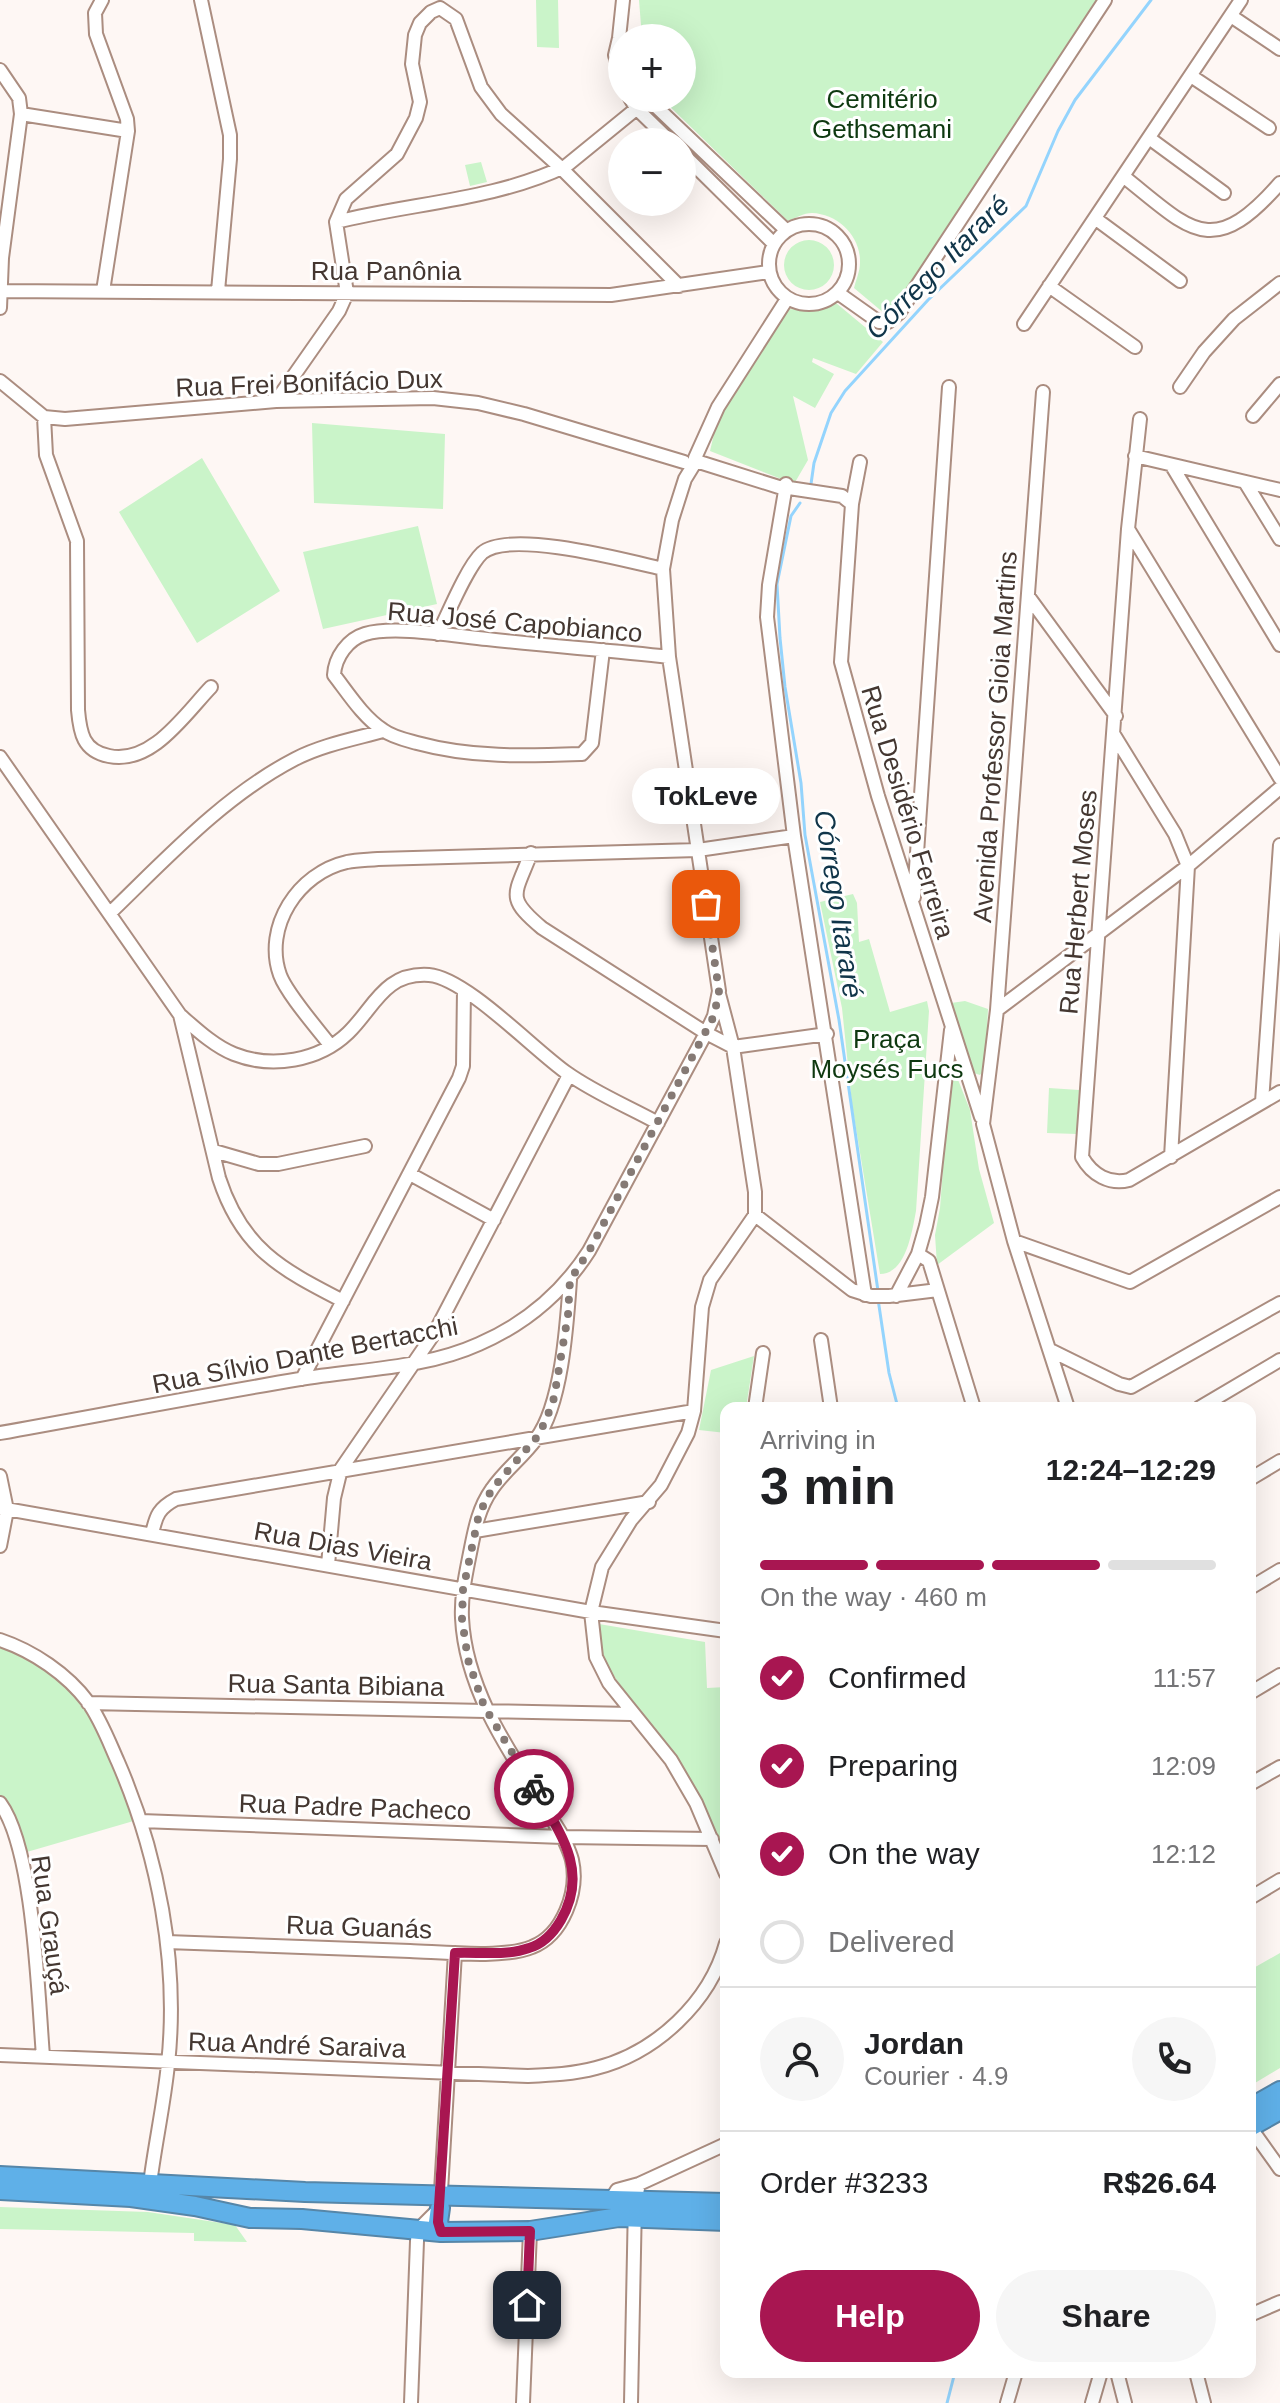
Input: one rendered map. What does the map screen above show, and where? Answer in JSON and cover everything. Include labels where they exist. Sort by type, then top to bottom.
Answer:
[{"type":"highway","points":[[1256,2105],[1280,2091]]},
{"type":"highway","points":[[1256,2124],[1280,2110]]},
{"type":"highway","points":[[0,2176],[440,2201],[720,2203]]},
{"type":"highway","points":[[0,2190],[131,2197],[250,2218],[302,2219],[441,2232],[530,2231],[636,2201],[720,2220]]},
{"type":"highway","points":[[440,2201],[438,2222],[441,2232]]},
{"type":"street","points":[[102,0],[95,13],[96,34],[127,119],[128,131],[103,291]]},
{"type":"street","points":[[201,0],[230,135],[218,291]]},
{"type":"street","points":[[622,24],[623,0]]},
{"type":"street","points":[[838,293],[879,322],[888,322],[899,313],[1105,0]]},
{"type":"street","points":[[1024,324],[1241,0]]},
{"type":"street","points":[[276,401],[339,311],[347,293],[336,222],[346,199],[397,154],[416,118],[420,102],[412,64],[415,35],[420,23],[440,8],[456,19],[481,87],[501,114],[561,168],[679,286]]},
{"type":"street","points":[[1231,16],[1280,49]]},
{"type":"street","points":[[0,70],[19,98],[21,114],[3,233],[0,308]]},
{"type":"street","points":[[1191,76],[1269,128]]},
{"type":"street","points":[[336,222],[496,190],[561,168],[627,112]]},
{"type":"street","points":[[648,112],[660,128]]},
{"type":"street","points":[[652,112],[786,230]]},
{"type":"street","points":[[21,114],[128,131]]},
{"type":"street","points":[[1149,138],[1224,193]]},
{"type":"street","points":[[696,167],[773,243]]},
{"type":"street","points":[[1123,176],[1176,220],[1196,229],[1216,230],[1243,220],[1280,183]]},
{"type":"street","points":[[1096,219],[1180,281]]},
{"type":"street","points":[[814,224],[829,229],[840,238],[847,251],[849,266],[846,281],[838,293],[819,304],[797,303],[787,299],[775,287],[768,272],[768,257],[773,243],[786,230],[799,225],[814,224]]},
{"type":"street","name":"Rua Panônia","points":[[1,291],[611,295],[768,272]]},
{"type":"street","points":[[1180,387],[1204,352],[1234,319],[1280,283]]},
{"type":"street","points":[[1049,286],[1135,347]]},
{"type":"street","name":"Rua Sílvio Dante Bertacchi","points":[[0,1433],[447,1356],[497,1335],[544,1304],[570,1280],[589,1251],[714,1016],[719,991],[669,657],[663,569],[672,520],[691,460],[718,407],[787,299]]},
{"type":"street","points":[[0,381],[44,417],[46,455],[77,541],[78,710],[81,737],[88,747],[103,755],[120,759],[139,755],[167,734],[211,687]]},
{"type":"street","points":[[1253,416],[1280,384]]},
{"type":"street","points":[[914,904],[949,387]]},
{"type":"street","name":"Avenida Professor Gioia Martins","points":[[1043,392],[997,1010],[983,1124],[1014,1241],[1066,1402]]},
{"type":"street","name":"Rua Frei Bonifácio Dux","points":[[44,417],[65,419],[276,401],[433,398],[478,403],[784,488],[842,496],[852,504]]},
{"type":"street","name":"Rua Herbert Moses","points":[[1140,419],[1128,529],[1116,716],[1096,936],[1082,1157],[1101,1176],[1118,1183],[1129,1180],[1280,1092]]},
{"type":"street","points":[[1135,456],[1280,490]]},
{"type":"street","name":"Rua Desidério Ferreira","points":[[860,462],[852,504],[841,662],[878,796],[983,1124]]},
{"type":"street","points":[[1172,466],[1280,645]]},
{"type":"street","points":[[1245,482],[1280,539]]},
{"type":"street","points":[[784,488],[767,617],[794,836],[868,1296]]},
{"type":"street","points":[[1128,529],[1280,778]]},
{"type":"street","points":[[438,634],[473,565],[490,548],[521,545],[571,549],[663,569]]},
{"type":"street","points":[[1028,596],[1116,716]]},
{"type":"street","name":"Rua José Capobianco","points":[[383,731],[334,675],[334,667],[343,650],[354,638],[367,633],[438,634],[669,657]]},
{"type":"street","points":[[110,913],[245,789],[297,758],[383,731],[448,752],[487,756],[582,754],[592,743],[603,650]]},
{"type":"street","points":[[1114,735],[1175,834],[1188,866],[1171,1157]]},
{"type":"street","points":[[0,757],[180,1015],[198,1031],[234,1054],[280,1062],[300,1059],[347,1034],[383,989],[398,981],[427,975],[464,990],[569,1075],[658,1123]]},
{"type":"street","points":[[997,1010],[1188,866],[1280,788]]},
{"type":"street","points":[[330,1045],[281,978],[275,951],[279,924],[296,893],[324,871],[345,862],[531,853],[698,850],[794,836]]},
{"type":"street","points":[[1262,1102],[1280,845]]},
{"type":"street","points":[[531,853],[516,893],[521,910],[542,928],[706,1033],[733,1047],[827,1034]]},
{"type":"street","points":[[302,1379],[459,1078],[463,1066],[464,990]]},
{"type":"street","points":[[719,991],[733,1047],[755,1192],[755,1215],[710,1280],[702,1307],[694,1411],[677,1458],[649,1502],[631,1520],[602,1567],[591,1612],[596,1657],[609,1683],[671,1760],[696,1803],[720,1859]]},
{"type":"street","points":[[180,1015],[226,1200],[247,1236],[263,1252],[298,1278],[343,1301]]},
{"type":"street","points":[[898,1296],[918,1254],[932,1197],[951,1027]]},
{"type":"street","points":[[948,1058],[964,1062]]},
{"type":"street","points":[[328,1565],[334,1498],[341,1469],[435,1332],[569,1075]]},
{"type":"street","points":[[969,1076],[979,1080],[989,1076]]},
{"type":"street","points":[[214,1151],[259,1164],[278,1164],[365,1146]]},
{"type":"street","points":[[410,1174],[494,1220]]},
{"type":"street","points":[[1014,1241],[1130,1282],[1280,1197]]},
{"type":"street","points":[[755,1215],[852,1290],[868,1296],[898,1296],[938,1290]]},
{"type":"street","points":[[918,1254],[929,1261],[972,1402]]},
{"type":"street","name":"Rua Guanás","points":[[167,1942],[455,1953],[515,1952],[542,1942],[557,1927],[568,1908],[573,1879],[572,1859],[563,1837],[487,1710],[468,1660],[462,1619],[463,1590],[479,1514],[492,1489],[537,1437],[554,1398],[568,1315],[570,1280]]},
{"type":"street","points":[[1050,1350],[1131,1387],[1280,1303]]},
{"type":"street","points":[[821,1340],[830,1402]]},
{"type":"street","points":[[756,1402],[763,1353]]},
{"type":"street","points":[[1209,1402],[1280,1360]]},
{"type":"street","points":[[152,1534],[156,1514],[162,1506],[176,1499],[694,1411]]},
{"type":"street","points":[[1256,1475],[1280,1461]]},
{"type":"street","points":[[0,1476],[4,1509],[0,1546]]},
{"type":"street","points":[[475,1531],[649,1502]]},
{"type":"street","name":"Rua Dias Vieira","points":[[4,1509],[591,1612],[720,1626]]},
{"type":"street","points":[[1256,1584],[1280,1570]]},
{"type":"street","points":[[0,1640],[38,1658],[59,1673],[88,1703],[108,1737],[141,1821],[167,1942],[169,2062],[150,2184]]},
{"type":"street","points":[[1256,1689],[1280,1675]]},
{"type":"street","name":"Rua Santa Bibiana","points":[[88,1703],[631,1714]]},
{"type":"street","points":[[1256,1781],[1280,1767]]},
{"type":"street","name":"Rua Grauçá","points":[[0,1803],[9,1815],[27,1891],[43,2056]]},
{"type":"street","name":"Rua Padre Pacheco","points":[[141,1821],[563,1837],[712,1839]]},
{"type":"street","points":[[1256,1894],[1280,1880]]},
{"type":"street","points":[[411,2403],[418,2230],[440,2201],[455,1953]]},
{"type":"street","name":"Rua André Saraiva","points":[[0,2055],[528,2076],[568,2074],[616,2062],[663,2034],[689,2011],[708,1986],[720,1963]]},
{"type":"street","points":[[1256,2135],[1280,2169]]},
{"type":"street","points":[[631,2403],[636,2201],[720,2148]]},
{"type":"street","points":[[523,2403],[530,2231]]},
{"type":"street","points":[[1256,2312],[1280,2302]]},
{"type":"street","points":[[1007,2403],[1014,2378]]},
{"type":"street","points":[[1092,2403],[1099,2378]]},
{"type":"street","points":[[1119,2378],[1125,2403]]},
{"type":"street","points":[[1198,2378],[1204,2403]]},
{"type":"green space","points":[[536,0],[558,0],[559,48],[537,47]]},
{"type":"green space","name":"Cemitério Gethsemani","points":[[639,0],[1096,0],[899,302],[885,314],[854,288],[860,266],[859,253],[846,228],[822,214],[812,213],[788,221],[696,132],[696,128],[692,128],[675,112],[696,112],[696,24],[641,24]]},
{"type":"green space","points":[[481,162],[487,182],[470,186],[465,165]]},
{"type":"green space","points":[[809,240],[826,248],[834,265],[826,282],[809,290],[792,282],[784,265],[792,248]]},
{"type":"green space","points":[[836,303],[883,342],[856,374],[813,358],[812,362],[834,374],[815,408],[793,396],[808,460],[794,484],[710,451],[717,421],[787,309],[811,310]]},
{"type":"green space","points":[[312,423],[445,434],[443,509],[314,503]]},
{"type":"green space","points":[[202,458],[280,591],[197,643],[119,512]]},
{"type":"green space","points":[[418,526],[437,604],[323,629],[303,552]]},
{"type":"green space","name":"Praça Moysés Fucs","points":[[853,894],[857,903],[859,942],[869,939],[890,1012],[927,1001],[929,1011],[916,1211],[902,1260],[889,1272],[880,1274],[852,1104],[842,1008],[820,902]]},
{"type":"green space","points":[[965,1001],[988,1009],[985,1069],[980,1075],[971,1072],[972,1064],[951,1003]]},
{"type":"green space","points":[[951,1062],[970,1110],[979,1169],[994,1223],[937,1265],[935,1235],[940,1208]]},
{"type":"green space","points":[[1049,1088],[1079,1090],[1077,1134],[1047,1133]]},
{"type":"green space","points":[[754,1356],[747,1402],[720,1402],[720,1432],[699,1430],[711,1370]]},
{"type":"green space","points":[[599,1624],[705,1642],[707,1688],[720,1687],[720,1839],[703,1805],[603,1660]]},
{"type":"green space","points":[[0,1641],[45,1664],[86,1703],[137,1820],[20,1854],[0,1801]]},
{"type":"green space","points":[[1280,1953],[1280,2068],[1256,2082],[1256,1967]]},
{"type":"green space","points":[[0,2207],[148,2212],[235,2225],[247,2242],[194,2241],[194,2233],[0,2229]]},
{"type":"waterway","name":"Córrego Itararé","points":[[811,484],[814,463],[831,413],[845,391],[928,300],[1026,206],[1058,131],[1075,100],[1151,0]]},
{"type":"waterway","name":"Córrego Itararé","points":[[800,503],[791,516],[777,584],[780,638],[801,783],[805,835],[839,1020],[878,1291]]},
{"type":"waterway","name":"Córrego Itararé","points":[[878,1299],[896,1402]]},
{"type":"waterway","name":"Córrego Itararé","points":[[947,2403],[953,2378]]},
{"type":"way so far","points":[[534,1789],[484,1706],[468,1660],[462,1619],[463,1590],[479,1514],[492,1489],[537,1437],[554,1398],[568,1315],[570,1280],[589,1251],[714,1016],[719,991],[706,904]]},
{"type":"place","name":"TokLeve","points":[[706,904]]},
{"type":"route","points":[[527,2305],[530,2231],[441,2232],[438,2222],[450,2073],[455,1953],[515,1952],[530,1948],[542,1942],[557,1927],[568,1908],[573,1879],[572,1859],[563,1837],[534,1789]]}]
